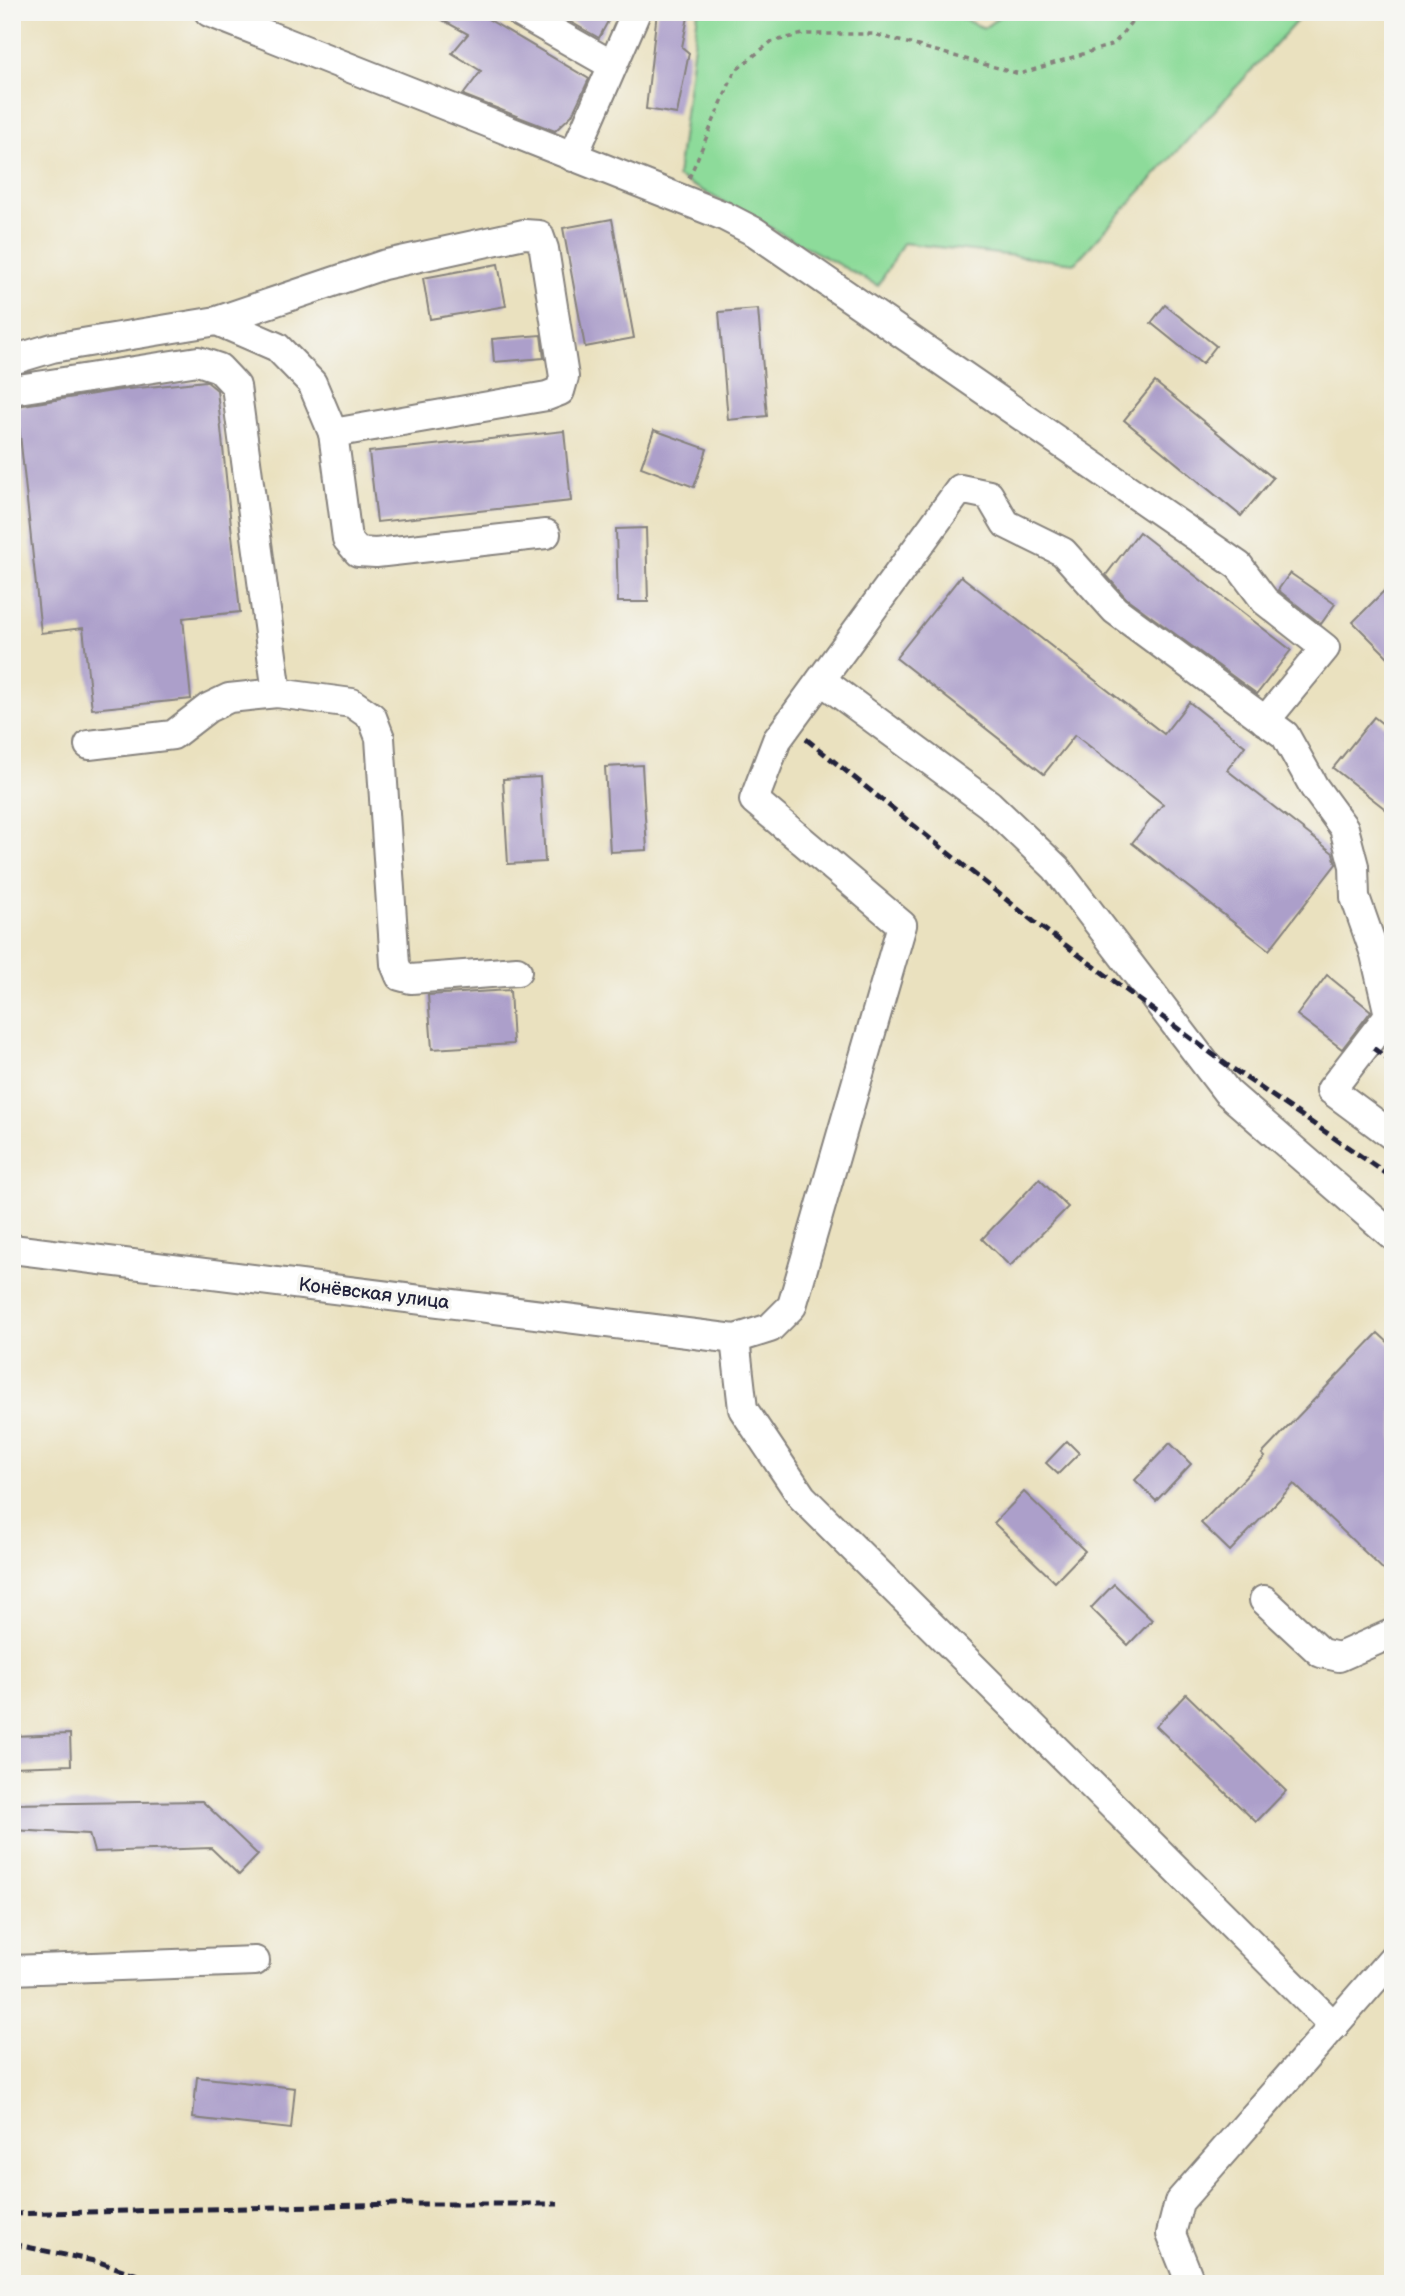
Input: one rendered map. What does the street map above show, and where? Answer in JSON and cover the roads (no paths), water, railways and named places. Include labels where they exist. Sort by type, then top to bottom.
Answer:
[{"type":"lane","points":[[209,12],[680,199],[755,232],[1239,566],[1265,601],[1325,648],[1265,721]]},
{"type":"lane","points":[[519,12],[612,65]]},
{"type":"lane","points":[[573,157],[636,12]]},
{"type":"lane","points":[[12,360],[52,348],[217,321],[383,265],[524,234],[539,235],[544,249],[564,377],[561,391],[333,433]]},
{"type":"lane","points":[[217,321],[277,347],[312,383],[333,433],[347,539],[358,552],[376,553],[546,534]]},
{"type":"lane","points":[[12,390],[198,361],[219,368],[236,386],[276,693]]},
{"type":"lane","points":[[1334,2026],[802,1497],[743,1409],[735,1339],[770,1328],[792,1306],[902,925],[754,800],[777,740],[960,489],[989,495],[1006,524],[1063,552],[1115,610],[1285,735],[1314,787],[1344,828],[1354,866],[1355,897],[1375,954],[1389,1015],[1331,1090],[1393,1136]]},
{"type":"lane","points":[[821,680],[989,804],[1047,859],[1227,1092],[1393,1236]]},
{"type":"lane","points":[[89,745],[173,735],[208,708],[229,698],[276,693],[352,704],[372,717],[380,738],[395,964],[400,976],[411,979],[517,971]]},
{"type":"lane","name":"Конёвская улица","points":[[12,1249],[735,1339]]},
{"type":"lane","points":[[1264,1600],[1321,1653],[1339,1657],[1393,1633]]},
{"type":"lane","points":[[1191,2284],[1171,2234],[1179,2202],[1393,1958]]},
{"type":"lane","points":[[12,1970],[255,1961]]},
{"type":"railway","points":[[806,739],[1033,921],[1227,1065],[1393,1178]]},
{"type":"railway","points":[[1373,1048],[1393,1063]]},
{"type":"railway","points":[[12,2214],[396,2204],[558,2204]]},
{"type":"railway","points":[[12,2244],[99,2262],[165,2284]]}]
